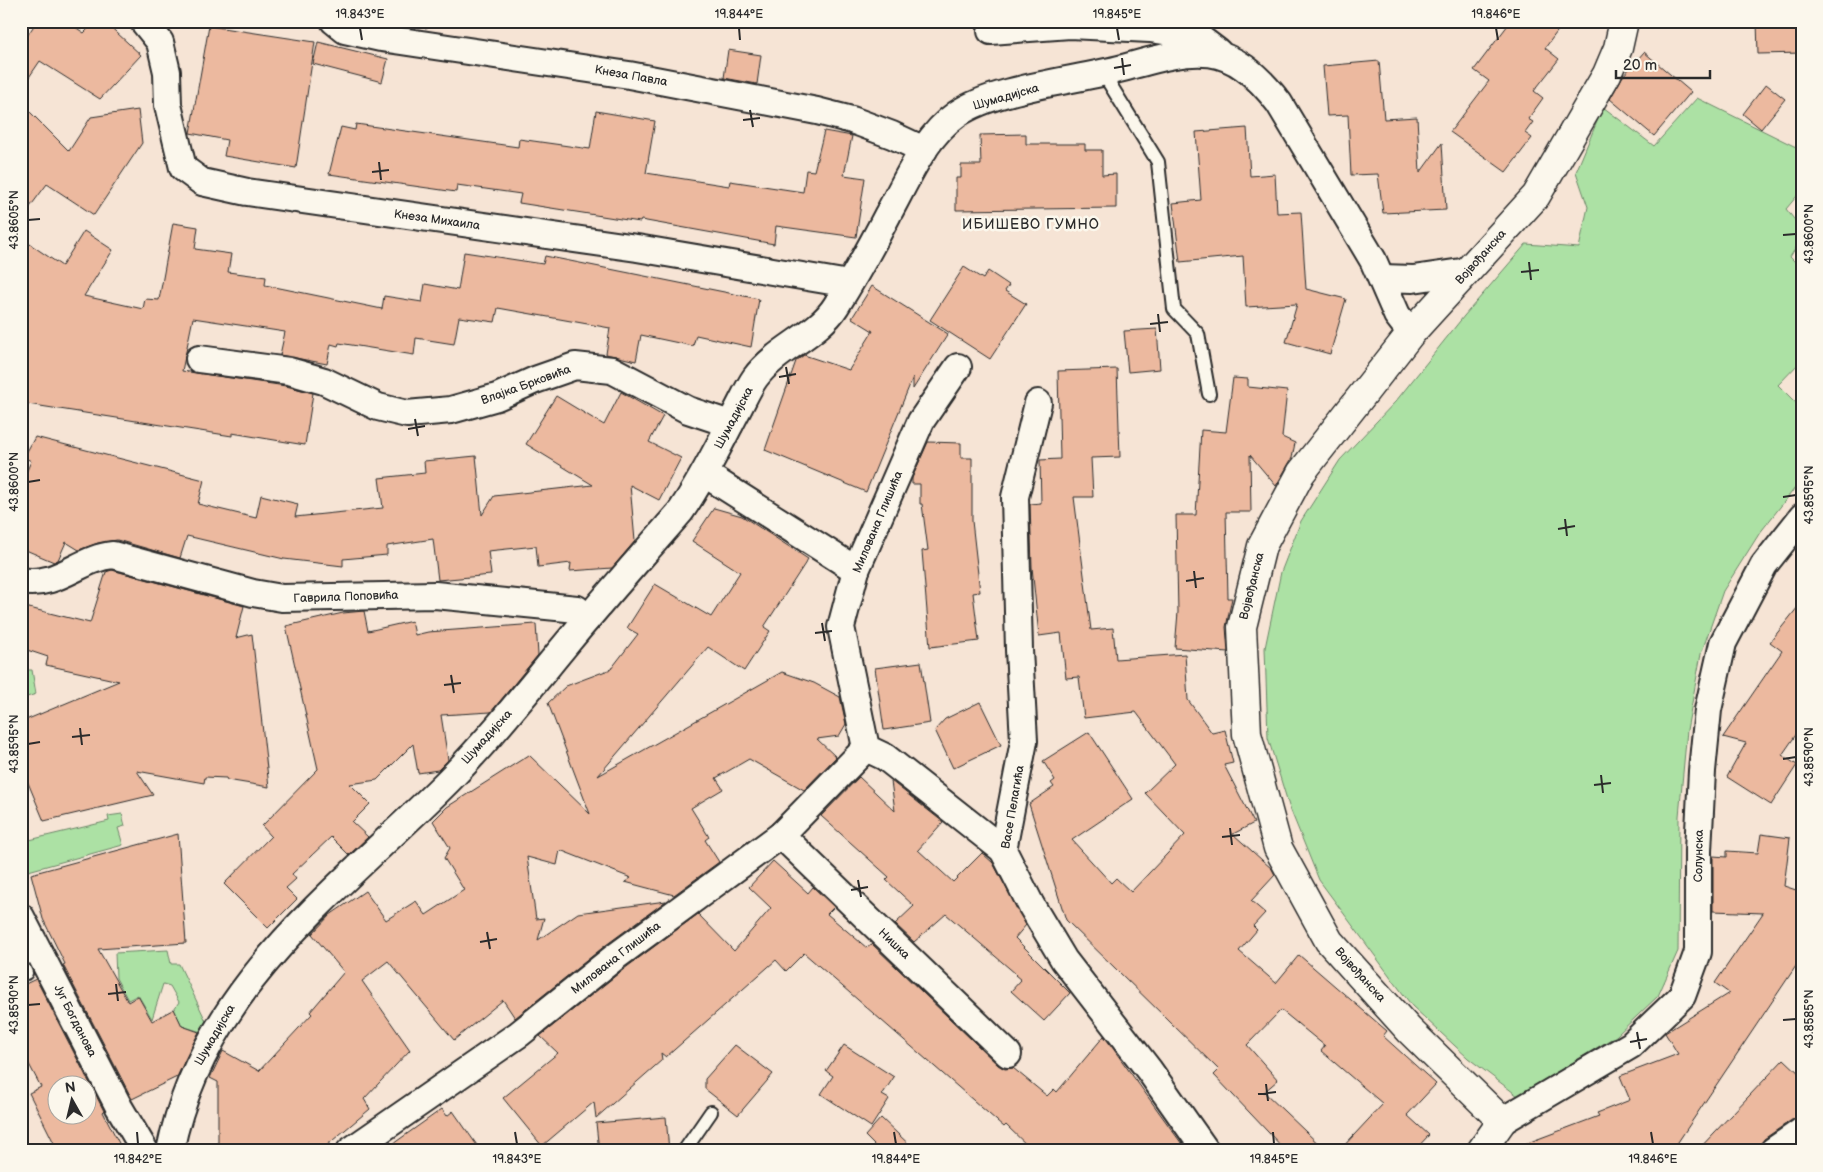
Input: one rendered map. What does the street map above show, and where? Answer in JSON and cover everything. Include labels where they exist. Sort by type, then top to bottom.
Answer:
[{"type":"street","name":"Кнеза Михаила","points":[[143,21],[160,42],[167,72],[168,104],[183,168],[202,182],[247,192],[637,248],[849,284]]},
{"type":"street","name":"Кнеза Павла","points":[[334,21],[345,30],[381,38],[629,75],[817,111],[868,126],[924,150]]},
{"type":"street","name":"Војвођанска","points":[[1502,1121],[1408,1030],[1329,941],[1278,848],[1247,734],[1242,627],[1262,546],[1302,473],[1411,333],[1536,196],[1607,74],[1618,48],[1624,21]]},
{"type":"street","points":[[991,31],[1070,25],[1150,29],[1197,36],[1220,54]]},
{"type":"street","name":"Шумадијска","points":[[170,1151],[209,1040],[234,1002],[270,955],[318,903],[451,778],[681,511],[705,474],[754,380],[766,365],[829,316],[924,150],[940,129],[955,116],[978,103],[1173,55],[1206,52],[1220,54],[1249,70],[1262,81],[1279,103],[1305,150],[1341,204],[1382,278],[1397,315],[1411,333]]},
{"type":"street","points":[[1382,278],[1413,279],[1468,271]]},
{"type":"street","name":"Влајка Брковића","points":[[200,358],[290,371],[324,381],[378,407],[407,414],[451,410],[497,397],[535,380],[575,366],[612,370],[688,410],[730,424]]},
{"type":"street","name":"Милована Глишића","points":[[350,1151],[518,1034],[615,957],[781,835],[866,748],[841,627],[856,570],[921,421],[958,367]]},
{"type":"street","name":"Васе Пелагића","points":[[1038,403],[1015,497],[1019,650],[1024,741],[1003,850],[1030,905],[1064,960],[1149,1070],[1206,1151]]},
{"type":"street","points":[[705,474],[856,570]]},
{"type":"street","name":"Солунска","points":[[1502,1121],[1631,1045],[1682,996],[1698,952],[1702,771],[1708,710],[1723,643],[1764,565],[1802,517]]},
{"type":"street","name":"Гаврила Поповића","points":[[21,581],[37,583],[45,581],[69,573],[96,558],[113,555],[253,593],[282,598],[416,595],[475,598],[577,609],[586,620]]},
{"type":"street","points":[[866,748],[885,757],[1003,850]]},
{"type":"street","name":"Нишка","points":[[781,835],[1008,1054]]},
{"type":"street","name":"Југ Богданова","points":[[21,917],[27,959],[145,1151]]},
{"type":"street","points":[[1481,1151],[1502,1121]]},
{"type":"street","points":[[1773,1151],[1802,1131]]},
{"type":"lane","points":[[1103,73],[1158,162],[1174,309],[1198,334],[1209,394]]},
{"type":"lane","points":[[21,974],[26,973],[27,959]]},
{"type":"lane","points":[[684,1151],[711,1112]]},
{"type":"green space","points":[[1697,98],[1802,150],[1802,190],[1786,209],[1802,229],[1802,238],[1790,257],[1802,269],[1802,360],[1778,385],[1802,409],[1802,479],[1759,534],[1723,591],[1701,654],[1687,730],[1679,816],[1678,951],[1658,996],[1616,1036],[1518,1096],[1468,1058],[1412,1006],[1319,880],[1289,806],[1268,738],[1265,648],[1281,572],[1301,521],[1340,460],[1396,401],[1464,316],[1526,244],[1579,248],[1588,207],[1576,172],[1603,107],[1654,146]]},
{"type":"green space","points":[[21,664],[24,664],[24,670],[32,670],[36,694],[21,699]]},
{"type":"green space","points":[[122,814],[125,826],[118,828],[123,845],[21,873],[21,842],[109,821],[108,816]]},
{"type":"green space","points":[[168,950],[171,964],[179,964],[206,1021],[201,1032],[182,1026],[174,1009],[179,1002],[170,986],[163,984],[152,1019],[138,995],[128,1000],[116,978],[115,953]]},
{"type":"building","points":[[37,21],[66,21],[84,33],[96,21],[104,21],[141,55],[100,99],[40,61],[21,89],[21,45]]},
{"type":"building","points":[[1511,21],[1565,21],[1545,48],[1559,59],[1534,91],[1543,98],[1528,119],[1533,122],[1525,133],[1532,138],[1506,172],[1450,132],[1489,81],[1474,70]]},
{"type":"building","points":[[1757,21],[1802,21],[1802,53],[1758,54]]},
{"type":"building","points":[[209,26],[315,42],[296,168],[224,156],[227,140],[190,133]]},
{"type":"building","points":[[318,42],[388,59],[382,82],[313,64]]},
{"type":"building","points":[[728,50],[761,55],[757,84],[724,78]]},
{"type":"building","points":[[1644,52],[1691,92],[1654,136],[1610,99],[1623,76]]},
{"type":"building","points":[[1379,61],[1384,119],[1417,117],[1420,173],[1442,143],[1446,210],[1383,213],[1378,174],[1351,175],[1348,115],[1327,116],[1323,66]]},
{"type":"building","points":[[1766,84],[1785,99],[1761,129],[1743,114]]},
{"type":"building","points":[[21,103],[69,151],[91,117],[138,110],[142,143],[94,215],[47,184],[21,219]]},
{"type":"building","points":[[596,111],[655,121],[646,173],[729,186],[730,181],[803,192],[806,170],[814,171],[824,131],[852,136],[844,175],[865,178],[856,237],[776,226],[774,244],[641,220],[640,222],[519,203],[521,194],[457,185],[456,192],[329,174],[341,127],[355,130],[356,124],[518,147],[519,139],[590,149]]},
{"type":"building","points":[[1247,128],[1250,176],[1275,174],[1277,213],[1301,212],[1306,289],[1346,299],[1330,354],[1286,342],[1297,304],[1246,307],[1243,256],[1180,262],[1173,203],[1201,200],[1196,132]]},
{"type":"building","points":[[1026,134],[1026,144],[1085,144],[1085,150],[1102,150],[1102,175],[1116,174],[1116,208],[956,210],[956,178],[961,178],[961,165],[981,165],[980,135]]},
{"type":"building","points":[[173,223],[198,227],[195,249],[231,254],[228,272],[266,277],[265,285],[382,309],[384,296],[422,302],[425,284],[458,290],[464,252],[543,264],[545,256],[759,299],[751,347],[696,335],[693,346],[641,335],[636,361],[606,354],[610,328],[498,308],[495,322],[459,317],[454,344],[416,338],[414,355],[339,343],[338,346],[331,344],[327,364],[280,355],[285,332],[193,318],[182,371],[286,386],[313,393],[305,445],[232,433],[232,436],[21,403],[21,238],[62,266],[84,231],[113,250],[84,296],[143,309],[145,299],[159,300]]},
{"type":"building","points":[[964,267],[983,279],[988,271],[1009,285],[1005,291],[1026,304],[990,359],[930,320]]},
{"type":"building","points":[[872,286],[948,334],[913,389],[913,377],[866,492],[765,450],[796,361],[804,355],[849,370],[873,331],[852,318]]},
{"type":"building","points":[[1157,329],[1160,369],[1128,372],[1124,331]]},
{"type":"building","points":[[1117,369],[1120,457],[1091,458],[1093,497],[1074,497],[1091,630],[1113,628],[1116,659],[1185,654],[1188,700],[1212,733],[1225,730],[1233,763],[1224,765],[1254,823],[1233,834],[1272,869],[1275,875],[1251,901],[1265,913],[1253,926],[1257,930],[1239,951],[1276,983],[1299,955],[1387,1031],[1383,1036],[1436,1084],[1407,1115],[1429,1135],[1414,1151],[1339,1151],[1383,1104],[1321,1051],[1325,1046],[1281,1010],[1247,1045],[1278,1080],[1264,1092],[1326,1151],[1286,1151],[1214,1075],[1219,1070],[1066,920],[1029,804],[1054,787],[1051,783],[1055,780],[1043,761],[1089,732],[1133,799],[1072,840],[1111,883],[1116,878],[1131,892],[1185,835],[1145,793],[1175,764],[1136,712],[1084,718],[1079,677],[1066,678],[1061,633],[1039,636],[1032,567],[1030,504],[1041,503],[1040,460],[1060,459],[1058,371]]},
{"type":"building","points":[[1233,378],[1248,379],[1248,387],[1287,391],[1282,437],[1295,443],[1292,458],[1276,486],[1250,455],[1251,512],[1226,512],[1228,598],[1232,598],[1226,627],[1228,652],[1175,648],[1178,612],[1176,515],[1196,515],[1201,430],[1226,432]]},
{"type":"building","points":[[621,392],[663,416],[649,442],[681,458],[659,500],[630,485],[635,541],[612,568],[570,571],[571,563],[538,567],[536,546],[488,551],[491,575],[438,580],[433,539],[387,546],[387,555],[343,559],[343,566],[284,559],[187,536],[180,558],[117,540],[98,543],[79,550],[66,542],[58,560],[54,562],[21,548],[21,485],[31,461],[24,457],[35,437],[204,480],[198,504],[256,518],[261,495],[298,504],[295,517],[383,508],[379,478],[425,473],[424,461],[476,456],[482,515],[494,496],[593,485],[526,444],[556,396],[604,425]]},
{"type":"building","points":[[928,442],[961,443],[961,458],[972,458],[972,521],[980,592],[973,593],[979,641],[930,647],[922,551],[928,550],[922,504],[920,504],[920,484],[912,484],[912,478]]},
{"type":"building","points":[[714,508],[742,516],[808,559],[764,627],[770,631],[744,671],[708,647],[598,776],[782,672],[814,683],[840,697],[846,724],[839,736],[817,739],[836,757],[804,790],[749,759],[716,778],[723,789],[691,808],[709,837],[705,840],[719,862],[674,895],[625,882],[631,878],[560,850],[557,865],[527,857],[536,919],[544,918],[538,940],[578,913],[666,901],[606,945],[515,1018],[503,1000],[454,1040],[388,961],[362,981],[410,1050],[364,1099],[370,1109],[320,1151],[218,1151],[218,1082],[210,1078],[223,1051],[259,1071],[312,1014],[310,1012],[344,972],[312,934],[330,915],[365,891],[386,920],[416,901],[426,915],[464,890],[444,858],[450,848],[433,821],[447,807],[529,755],[590,814],[548,703],[566,686],[611,669],[638,634],[627,628],[655,584],[711,617],[740,572],[692,541]]},
{"type":"building","points":[[112,570],[244,606],[236,638],[252,634],[269,787],[227,780],[226,778],[205,777],[204,783],[137,771],[153,795],[44,821],[21,766],[21,722],[119,681],[46,665],[48,657],[21,648],[21,606],[90,623],[106,572]]},
{"type":"building","points":[[1802,602],[1802,726],[1782,755],[1797,765],[1771,805],[1727,777],[1746,743],[1723,737],[1782,651],[1770,642]]},
{"type":"building","points":[[364,611],[368,631],[412,621],[415,635],[428,632],[536,624],[538,655],[491,712],[441,715],[448,760],[438,770],[418,773],[413,744],[377,780],[350,784],[370,804],[352,822],[368,837],[349,855],[331,837],[292,874],[296,879],[286,888],[297,899],[268,928],[224,884],[271,836],[262,826],[318,769],[286,626],[343,613]]},
{"type":"building","points":[[921,662],[930,723],[884,730],[875,668]]},
{"type":"building","points":[[980,702],[1001,745],[953,768],[935,730],[945,719]]},
{"type":"building","points":[[859,777],[895,811],[891,781],[943,822],[918,850],[953,882],[982,853],[993,863],[1026,925],[1015,938],[1070,993],[1044,1021],[1011,991],[1021,980],[1016,974],[946,914],[914,942],[895,924],[914,906],[886,880],[889,877],[821,816]]},
{"type":"building","points":[[178,834],[186,943],[98,949],[128,1002],[138,996],[152,1021],[174,1009],[182,1026],[199,1032],[177,1077],[132,1099],[63,965],[65,964],[43,919],[31,874]]},
{"type":"building","points":[[1761,834],[1790,838],[1784,886],[1802,892],[1802,957],[1672,1151],[1514,1151],[1514,1148],[1599,1116],[1597,1113],[1630,1100],[1620,1076],[1678,1054],[1665,1033],[1729,993],[1715,983],[1763,913],[1713,911],[1713,856],[1727,857],[1727,851],[1758,853]]},
{"type":"building","points":[[773,861],[808,893],[813,887],[834,907],[827,914],[867,948],[872,944],[998,1065],[1005,1069],[1013,1068],[1047,1096],[1054,1089],[1057,1092],[1104,1036],[1187,1151],[1033,1151],[1006,1125],[1004,1127],[804,953],[786,971],[776,960],[666,1057],[661,1053],[662,1060],[596,1118],[594,1102],[542,1146],[503,1098],[558,1053],[540,1036],[624,969],[698,914],[734,951],[771,908],[749,887]]},
{"type":"building","points":[[36,979],[85,1074],[48,1074],[48,1124],[98,1124],[98,1099],[123,1151],[58,1151],[29,1093],[41,1087],[21,1049],[21,986]]},
{"type":"building","points":[[735,1045],[773,1074],[738,1115],[705,1089],[705,1079]]},
{"type":"building","points":[[844,1045],[894,1077],[882,1095],[889,1099],[871,1127],[821,1094],[833,1076],[826,1071]]},
{"type":"building","points":[[1784,1059],[1802,1076],[1802,1116],[1793,1119],[1764,1139],[1758,1151],[1697,1151]]},
{"type":"building","points":[[442,1109],[447,1116],[453,1111],[481,1151],[383,1151]]},
{"type":"building","points":[[666,1117],[669,1151],[599,1151],[596,1123]]},
{"type":"building","points":[[881,1118],[916,1151],[880,1151],[865,1136]]},
{"type":"district","name":"ИБИШЕВО ГУМНО","points":[[1031,224]]}]
